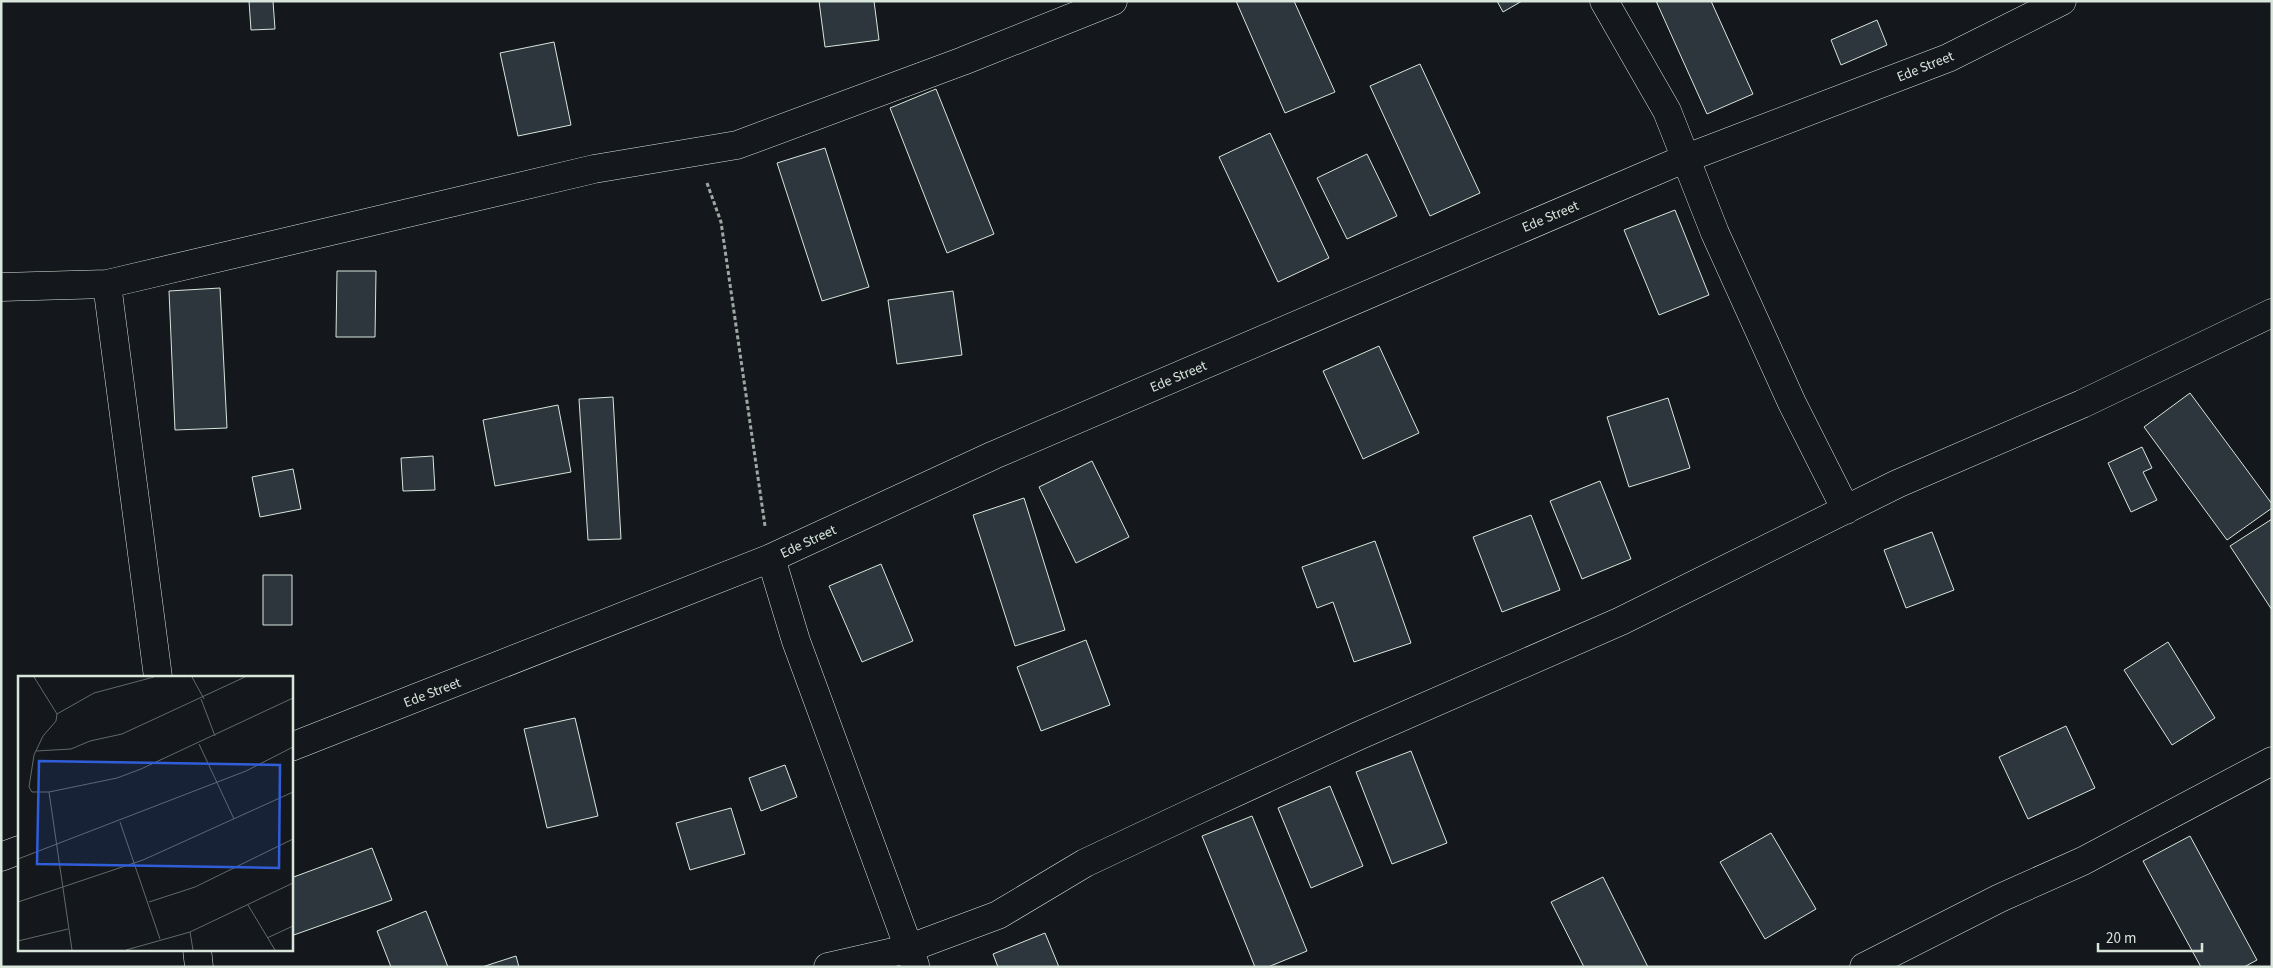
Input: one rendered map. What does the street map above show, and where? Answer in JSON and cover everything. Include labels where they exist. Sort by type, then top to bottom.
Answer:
[{"type":"street","points":[[1,287],[107,284],[594,169],[736,145],[963,61],[1113,1]]},
{"type":"street","points":[[1604,1],[1667,111],[1684,158],[1792,403],[1846,510]]},
{"type":"street","name":"Ede Street","points":[[292,747],[771,558],[994,455],[1684,158],[1948,58],[2062,1]]},
{"type":"street","points":[[107,284],[158,676]]},
{"type":"street","points":[[828,967],[911,958],[998,914],[1094,859],[1366,732],[1621,621],[1897,484],[2082,404],[2272,313]]},
{"type":"street","points":[[771,558],[796,641],[911,958]]},
{"type":"street","points":[[1864,967],[2000,898],[2083,861],[2272,761]]},
{"type":"street","points":[[1,857],[18,850]]},
{"type":"street","points":[[197,950],[199,967]]},
{"type":"path","points":[[696,152],[721,222],[771,558]]},
{"type":"building","points":[[249,1],[273,1],[275,29],[251,30]]},
{"type":"building","points":[[819,1],[874,1],[879,40],[825,47]]},
{"type":"building","points":[[1236,1],[1294,1],[1335,92],[1285,113]]},
{"type":"building","points":[[1497,1],[1522,1],[1503,12]]},
{"type":"building","points":[[1656,1],[1711,1],[1753,94],[1707,114]]},
{"type":"building","points":[[1877,20],[1887,45],[1841,65],[1831,40]]},
{"type":"building","points":[[554,42],[571,125],[518,136],[500,53]]},
{"type":"building","points":[[1420,64],[1480,193],[1430,216],[1370,86]]},
{"type":"building","points":[[936,89],[994,234],[947,253],[890,108]]},
{"type":"building","points":[[1270,133],[1329,258],[1278,282],[1219,157]]},
{"type":"building","points":[[825,148],[869,287],[822,301],[777,163]]},
{"type":"building","points":[[1367,154],[1397,216],[1347,239],[1317,178]]},
{"type":"building","points":[[1675,210],[1709,295],[1659,315],[1624,230]]},
{"type":"building","points":[[337,271],[376,271],[375,337],[336,337]]},
{"type":"building","points":[[220,288],[227,428],[175,430],[169,291]]},
{"type":"building","points":[[953,291],[962,355],[897,364],[888,300]]},
{"type":"building","points":[[1379,346],[1419,433],[1363,459],[1323,371]]},
{"type":"building","points":[[2190,393],[2272,504],[2272,508],[2227,540],[2144,427]]},
{"type":"building","points":[[613,397],[621,539],[588,540],[579,399]]},
{"type":"building","points":[[1668,398],[1690,468],[1629,487],[1607,417]]},
{"type":"building","points":[[558,405],[571,472],[495,486],[483,420]]},
{"type":"building","points":[[2142,447],[2152,468],[2143,472],[2157,500],[2131,512],[2108,463]]},
{"type":"building","points":[[433,456],[435,490],[403,491],[401,458]]},
{"type":"building","points":[[1092,461],[1129,537],[1076,563],[1039,487]]},
{"type":"building","points":[[293,469],[301,509],[260,517],[252,477]]},
{"type":"building","points":[[1600,481],[1631,559],[1582,579],[1550,501]]},
{"type":"building","points":[[1024,498],[1065,630],[1015,646],[973,515]]},
{"type":"building","points":[[1531,515],[1560,590],[1502,612],[1473,537]]},
{"type":"building","points":[[2272,519],[2272,610],[2230,546]]},
{"type":"building","points":[[1932,532],[1954,590],[1906,608],[1884,550]]},
{"type":"building","points":[[1375,541],[1411,643],[1354,662],[1333,602],[1317,608],[1302,567]]},
{"type":"building","points":[[881,564],[913,641],[862,662],[829,586]]},
{"type":"building","points":[[263,575],[292,575],[292,625],[263,625]]},
{"type":"building","points":[[1086,640],[1110,705],[1041,731],[1017,667]]},
{"type":"building","points":[[2168,642],[2215,718],[2172,745],[2124,670]]},
{"type":"building","points":[[575,718],[598,816],[547,828],[524,729]]},
{"type":"building","points":[[2066,726],[2095,788],[2028,819],[1999,757]]},
{"type":"building","points":[[1411,751],[1447,843],[1392,864],[1356,772]]},
{"type":"building","points":[[785,765],[797,797],[761,811],[749,778]]},
{"type":"building","points":[[1330,786],[1363,866],[1311,888],[1278,808]]},
{"type":"building","points":[[731,808],[745,854],[690,870],[676,823]]},
{"type":"building","points":[[1252,816],[1307,951],[1268,967],[1255,967],[1202,836]]},
{"type":"building","points":[[1771,833],[1816,909],[1765,939],[1720,862]]},
{"type":"building","points":[[2190,836],[2257,960],[2244,967],[2201,967],[2143,861]]},
{"type":"building","points":[[372,848],[392,900],[292,936],[292,878]]},
{"type":"building","points":[[1603,877],[1648,967],[1584,967],[1551,902]]},
{"type":"building","points":[[426,911],[448,967],[391,967],[377,931]]},
{"type":"building","points":[[1045,933],[1059,967],[998,967],[993,954]]},
{"type":"building","points":[[516,956],[519,967],[482,967]]}]
